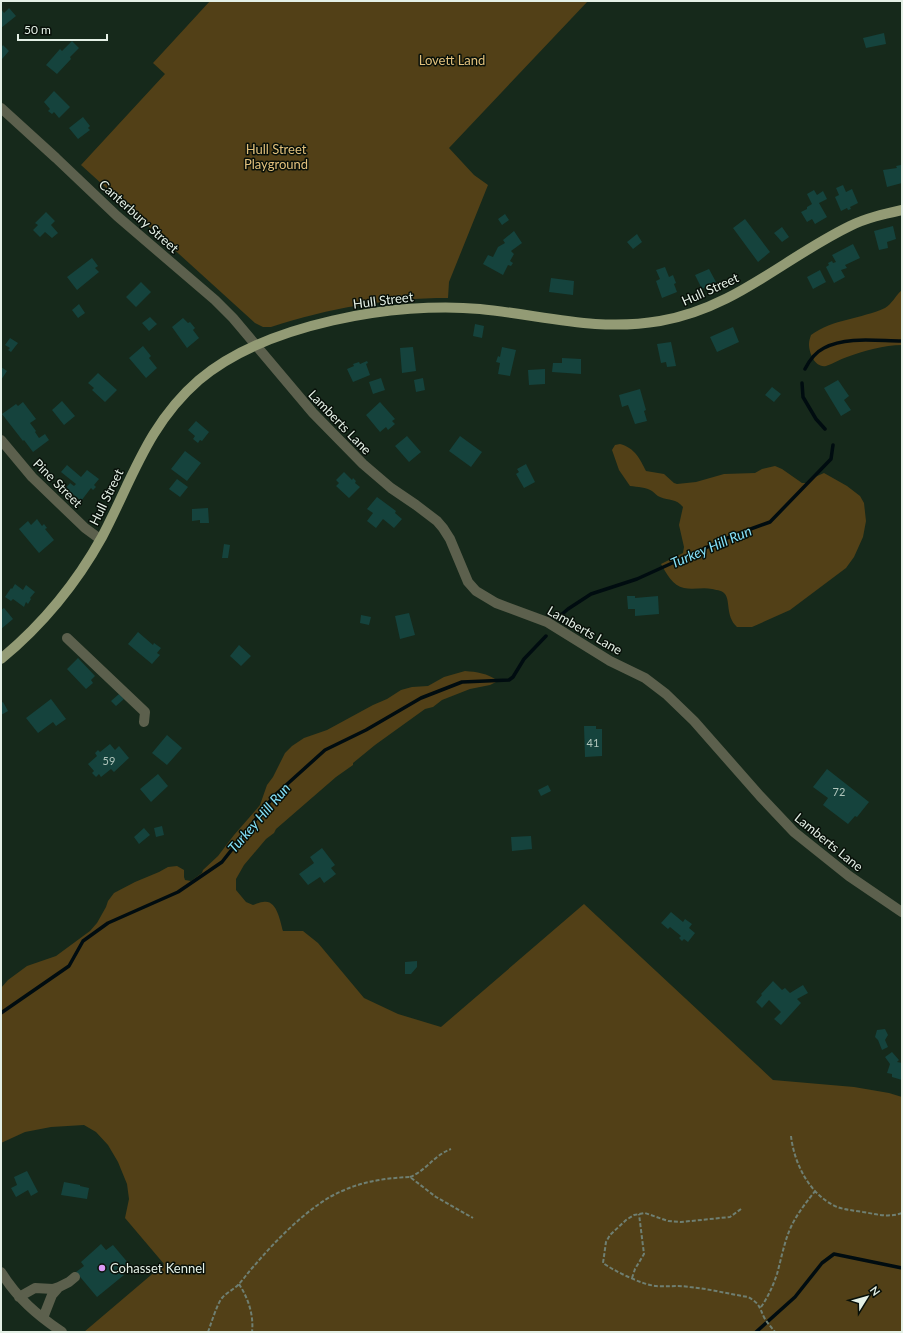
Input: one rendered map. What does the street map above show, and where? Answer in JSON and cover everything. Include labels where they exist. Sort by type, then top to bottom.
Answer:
[{"type":"main road","name":"Hull Street","points":[[1,658],[27,635],[59,600],[85,566],[100,539],[145,447],[166,415],[190,388],[207,374],[225,362],[256,346],[288,334],[339,320],[378,312],[418,308],[478,309],[601,325],[629,325],[671,318],[696,312],[726,299],[850,226],[873,217],[902,210]]},
{"type":"street","name":"Canterbury Street","points":[[1,108],[123,221],[215,300],[241,327],[256,346]]},
{"type":"street","name":"Lamberts Lane","points":[[256,346],[313,413],[363,464],[391,488],[428,513],[443,528],[468,582],[476,590],[484,597],[496,603],[547,622],[600,655],[640,675],[663,691],[694,720],[760,796],[794,832],[849,876],[902,912]]},
{"type":"street","name":"Pine Street","points":[[1,440],[32,476],[85,528],[100,539]]},
{"type":"street","points":[[67,638],[145,712],[144,722]]},
{"type":"street","points":[[1,1272],[19,1297],[32,1310],[62,1332]]},
{"type":"street","points":[[19,1297],[35,1288],[53,1289],[59,1287],[69,1282],[75,1276]]},
{"type":"street","points":[[43,1318],[52,1296],[59,1287]]},
{"type":"path","points":[[792,1136],[792,1146],[803,1174],[816,1190],[833,1205],[846,1210],[888,1216],[902,1213]]},
{"type":"path","points":[[208,1332],[221,1299],[239,1284],[253,1266],[281,1237],[326,1199],[364,1183],[388,1178],[410,1178],[421,1173],[432,1160],[442,1153],[451,1150]]},
{"type":"path","points":[[410,1178],[436,1197],[473,1218]]},
{"type":"path","points":[[761,1308],[768,1296],[776,1275],[784,1246],[794,1221],[804,1204],[816,1190]]},
{"type":"path","points":[[741,1209],[730,1217],[681,1222],[668,1221],[645,1213],[634,1215],[626,1220],[610,1235],[606,1242],[603,1263],[618,1273],[648,1284],[657,1286],[679,1285],[748,1297],[755,1301],[761,1308],[764,1318],[775,1332]]},
{"type":"path","points":[[632,1278],[635,1269],[644,1254],[639,1214]]},
{"type":"path","points":[[239,1284],[246,1296],[250,1310],[252,1332]]},
{"type":"green space","name":"Hull Street Playground","points":[[210,1],[588,1],[449,148],[474,175],[488,185],[449,282],[448,298],[425,298],[358,305],[315,314],[271,327],[263,327],[255,323],[81,165],[165,74],[153,63]]},
{"type":"green space","points":[[902,290],[902,345],[881,347],[844,358],[826,366],[819,365],[813,359],[809,348],[811,335],[838,322],[866,315],[885,308]]},
{"type":"green space","points":[[620,444],[630,448],[633,451],[639,458],[646,471],[664,474],[677,484],[696,482],[724,474],[755,473],[762,469],[775,466],[802,483],[807,483],[824,473],[847,486],[860,496],[864,503],[866,521],[863,537],[854,557],[846,568],[790,610],[752,627],[737,627],[733,623],[729,613],[727,599],[723,592],[709,588],[687,589],[676,585],[670,579],[661,564],[683,553],[684,547],[679,525],[683,507],[678,502],[659,497],[652,491],[642,487],[630,486],[619,470],[612,450],[615,445]]},
{"type":"green space","points":[[465,671],[478,672],[498,681],[490,685],[470,689],[442,700],[433,707],[425,709],[375,745],[353,763],[353,765],[336,777],[266,839],[244,865],[236,879],[236,890],[246,902],[253,905],[263,902],[272,904],[275,907],[283,931],[303,931],[318,943],[364,998],[398,1014],[441,1027],[584,904],[773,1080],[854,1087],[889,1093],[902,1097],[902,1332],[84,1332],[164,1264],[125,1218],[129,1199],[127,1184],[118,1162],[108,1145],[96,1132],[84,1125],[51,1127],[25,1132],[1,1143],[1,988],[8,980],[27,966],[56,956],[90,931],[97,923],[108,901],[114,893],[168,867],[177,866],[184,870],[185,880],[191,881],[202,873],[260,805],[267,785],[273,777],[285,753],[292,746],[304,738],[327,730],[387,699],[401,690],[412,687],[428,686],[444,677]]},
{"type":"building","points":[[9,8],[16,16],[1,28],[1,9],[4,13]]},
{"type":"building","points":[[884,33],[886,44],[866,48],[863,38]]},
{"type":"building","points":[[72,41],[79,48],[57,74],[46,65],[60,49],[62,51]]},
{"type":"building","points":[[3,45],[9,51],[2,59],[1,48]]},
{"type":"building","points":[[54,91],[70,107],[59,118],[54,112],[52,114],[48,111],[50,109],[44,102]]},
{"type":"building","points":[[83,117],[90,126],[88,128],[90,130],[78,139],[69,128]]},
{"type":"building","points":[[901,165],[902,183],[887,187],[883,170],[897,168],[896,166]]},
{"type":"building","points":[[843,185],[846,192],[852,189],[858,203],[850,207],[851,209],[848,210],[847,208],[841,211],[835,197],[839,195],[836,188]]},
{"type":"building","points":[[814,190],[817,195],[823,191],[827,199],[819,203],[827,217],[815,224],[812,219],[807,222],[801,212],[812,204],[807,194]]},
{"type":"building","points":[[46,212],[55,221],[51,225],[58,233],[52,238],[45,232],[40,237],[33,230],[38,225],[35,223]]},
{"type":"building","points":[[505,214],[509,220],[502,225],[498,219]]},
{"type":"building","points":[[745,219],[770,252],[758,262],[733,228]]},
{"type":"building","points":[[893,226],[896,239],[887,242],[888,248],[879,250],[874,231]]},
{"type":"building","points":[[782,227],[789,237],[782,242],[774,233]]},
{"type":"building","points":[[514,231],[522,243],[511,251],[514,254],[510,261],[513,263],[511,266],[508,265],[503,275],[483,264],[488,255],[493,257],[498,247],[505,243],[503,240]]},
{"type":"building","points":[[637,234],[642,242],[633,249],[627,242]]},
{"type":"building","points":[[853,244],[860,258],[845,265],[847,268],[841,270],[845,277],[834,283],[826,267],[829,265],[828,263],[832,261],[833,263],[836,262],[832,255]]},
{"type":"building","points":[[92,258],[98,266],[95,268],[99,272],[77,290],[67,277]]},
{"type":"building","points":[[665,267],[669,277],[673,275],[677,292],[662,298],[656,281],[660,279],[656,270]]},
{"type":"building","points":[[709,269],[716,282],[702,289],[695,275]]},
{"type":"building","points":[[820,270],[826,282],[813,289],[807,277]]},
{"type":"building","points":[[551,278],[574,281],[573,295],[549,292]]},
{"type":"building","points":[[141,282],[151,292],[136,307],[126,297]]},
{"type":"building","points":[[79,304],[85,313],[78,318],[72,310]]},
{"type":"building","points":[[150,317],[157,324],[149,331],[142,323]]},
{"type":"building","points":[[183,318],[188,323],[190,322],[195,328],[193,330],[199,338],[187,348],[172,327]]},
{"type":"building","points":[[475,324],[484,326],[482,338],[473,336]]},
{"type":"building","points":[[733,327],[739,342],[717,352],[710,337]]},
{"type":"building","points":[[10,338],[18,343],[11,352],[8,350],[10,348],[5,345]]},
{"type":"building","points":[[671,342],[676,366],[667,367],[666,362],[661,363],[657,344]]},
{"type":"building","points":[[143,346],[151,356],[149,358],[157,368],[146,378],[129,358]]},
{"type":"building","points":[[413,347],[416,371],[402,373],[400,348]]},
{"type":"building","points":[[502,347],[516,350],[510,376],[498,374],[500,363],[496,362],[498,356],[500,357]]},
{"type":"building","points":[[562,358],[581,359],[581,374],[552,372],[553,363],[562,363]]},
{"type":"building","points":[[367,361],[368,363],[366,364],[370,375],[353,382],[347,369],[354,366],[353,364],[359,362],[360,364]]},
{"type":"building","points":[[1,367],[7,371],[1,380]]},
{"type":"building","points":[[545,369],[545,384],[529,385],[528,370]]},
{"type":"building","points":[[98,373],[117,390],[105,402],[92,390],[94,388],[88,383]]},
{"type":"building","points":[[381,378],[385,390],[373,394],[369,382]]},
{"type":"building","points":[[423,378],[425,390],[416,392],[414,380]]},
{"type":"building","points":[[838,380],[849,396],[844,400],[851,410],[841,416],[824,388]]},
{"type":"building","points":[[772,387],[781,394],[774,402],[765,395]]},
{"type":"building","points":[[640,389],[646,410],[644,411],[647,421],[635,424],[628,405],[622,407],[619,395]]},
{"type":"building","points":[[62,401],[75,416],[64,425],[52,410]]},
{"type":"building","points":[[23,402],[36,419],[30,423],[39,438],[45,434],[49,440],[33,452],[2,414],[16,404],[18,406]]},
{"type":"building","points":[[380,402],[395,419],[392,421],[395,424],[388,430],[386,427],[380,432],[366,415]]},
{"type":"building","points":[[196,421],[209,432],[202,441],[200,440],[198,443],[193,439],[195,436],[188,430]]},
{"type":"building","points":[[407,436],[421,452],[409,462],[395,446]]},
{"type":"building","points":[[460,436],[482,452],[471,467],[449,451]]},
{"type":"building","points":[[185,451],[201,463],[187,481],[171,469]]},
{"type":"building","points":[[526,464],[535,482],[524,488],[516,474],[519,472],[517,469]]},
{"type":"building","points":[[67,465],[81,477],[87,470],[99,479],[94,485],[96,487],[93,490],[91,488],[81,501],[66,488],[70,483],[74,486],[76,484],[61,472]]},
{"type":"building","points":[[344,472],[352,480],[353,478],[356,481],[355,483],[360,487],[349,498],[336,486],[339,483],[336,480]]},
{"type":"building","points":[[177,479],[188,487],[180,497],[169,489]]},
{"type":"building","points":[[377,497],[396,511],[395,513],[402,519],[394,528],[383,519],[376,528],[367,521],[373,513],[367,509]]},
{"type":"building","points":[[208,508],[209,523],[200,523],[200,520],[192,521],[192,509]]},
{"type":"building","points":[[37,519],[42,526],[44,524],[47,528],[45,529],[54,540],[39,553],[19,529],[28,521],[31,525]]},
{"type":"building","points":[[224,544],[230,545],[228,558],[222,558]]},
{"type":"building","points":[[15,584],[23,590],[26,585],[35,592],[30,598],[31,599],[28,604],[26,602],[24,607],[13,599],[11,601],[5,597]]},
{"type":"building","points":[[627,596],[635,596],[635,598],[658,596],[659,614],[635,616],[635,609],[628,609]]},
{"type":"building","points":[[4,608],[13,619],[1,629],[1,610]]},
{"type":"building","points":[[409,613],[415,635],[400,639],[395,616]]},
{"type":"building","points":[[361,615],[371,617],[369,625],[360,623]]},
{"type":"building","points":[[138,632],[153,645],[154,643],[161,648],[157,653],[160,655],[152,664],[128,644]]},
{"type":"building","points":[[239,645],[251,656],[241,666],[230,656]]},
{"type":"building","points":[[78,658],[95,676],[91,680],[93,683],[86,689],[67,669]]},
{"type":"building","points":[[119,694],[124,699],[116,706],[111,701]]},
{"type":"building","points":[[51,699],[66,719],[56,726],[53,722],[38,733],[26,718]]},
{"type":"building","points":[[3,702],[8,711],[1,715],[1,703]]},
{"type":"building","points":[[584,726],[596,726],[596,729],[602,729],[602,756],[585,757]]},
{"type":"building","points":[[167,735],[182,748],[167,765],[152,753]]},
{"type":"building","points":[[110,744],[115,750],[119,746],[129,758],[114,772],[111,769],[101,777],[99,774],[96,777],[92,773],[94,771],[88,764],[97,756],[95,753],[98,750],[100,752]]},
{"type":"building","points":[[827,769],[869,802],[857,817],[855,816],[848,824],[823,805],[828,798],[813,787]]},
{"type":"building","points":[[158,774],[168,786],[151,802],[140,789]]},
{"type":"building","points":[[548,785],[551,791],[541,796],[538,790]]},
{"type":"building","points":[[162,826],[164,835],[156,837],[154,828]]},
{"type":"building","points":[[144,828],[150,835],[139,844],[134,837]]},
{"type":"building","points":[[531,836],[532,849],[512,851],[511,837]]},
{"type":"building","points":[[322,848],[335,865],[331,868],[336,874],[324,883],[320,877],[308,885],[299,874],[314,863],[310,857]]},
{"type":"building","points":[[671,912],[683,922],[685,919],[692,924],[689,928],[695,933],[688,942],[684,939],[682,941],[679,938],[681,936],[670,927],[668,929],[661,923]]},
{"type":"building","points":[[417,961],[417,967],[411,974],[405,974],[405,962]]},
{"type":"building","points":[[773,981],[782,990],[785,988],[790,993],[803,985],[808,993],[797,999],[801,1003],[781,1025],[774,1019],[781,1012],[769,1000],[762,1008],[756,1002]]},
{"type":"building","points":[[885,1029],[888,1035],[885,1040],[888,1047],[882,1050],[878,1040],[875,1037],[877,1030]]},
{"type":"building","points":[[892,1052],[899,1060],[897,1062],[902,1063],[902,1080],[892,1077],[892,1074],[887,1073],[890,1064],[885,1057]]},
{"type":"building","points":[[27,1171],[38,1192],[31,1196],[28,1190],[16,1197],[11,1188],[17,1185],[14,1177]]},
{"type":"building","points":[[64,1182],[89,1188],[87,1199],[61,1195]]},
{"type":"building","name":"Cohasset Kennel","points":[[101,1244],[106,1250],[113,1245],[129,1264],[121,1271],[124,1275],[97,1297],[76,1272],[84,1266],[81,1262]]},
{"type":"waterway","name":"Turkey Hill Run","points":[[805,369],[818,352],[833,344],[862,340],[902,341]]},
{"type":"waterway","name":"Turkey Hill Run","points":[[802,383],[803,397],[816,419],[825,429]]},
{"type":"waterway","name":"Turkey Hill Run","points":[[561,615],[591,594],[637,579],[734,535],[770,522],[831,459],[833,445]]},
{"type":"waterway","name":"Turkey Hill Run","points":[[1,1013],[69,966],[83,941],[108,923],[178,892],[222,862],[274,796],[325,750],[366,730],[421,698],[462,682],[509,680],[513,677],[524,659],[546,636]]},
{"type":"waterway","points":[[756,1332],[795,1297],[822,1263],[834,1254],[902,1268]]},
{"type":"place","name":"Cohasset Kennel","points":[[102,1268]]},
{"type":"park label","name":"Lovett Land","points":[[452,60]]}]
